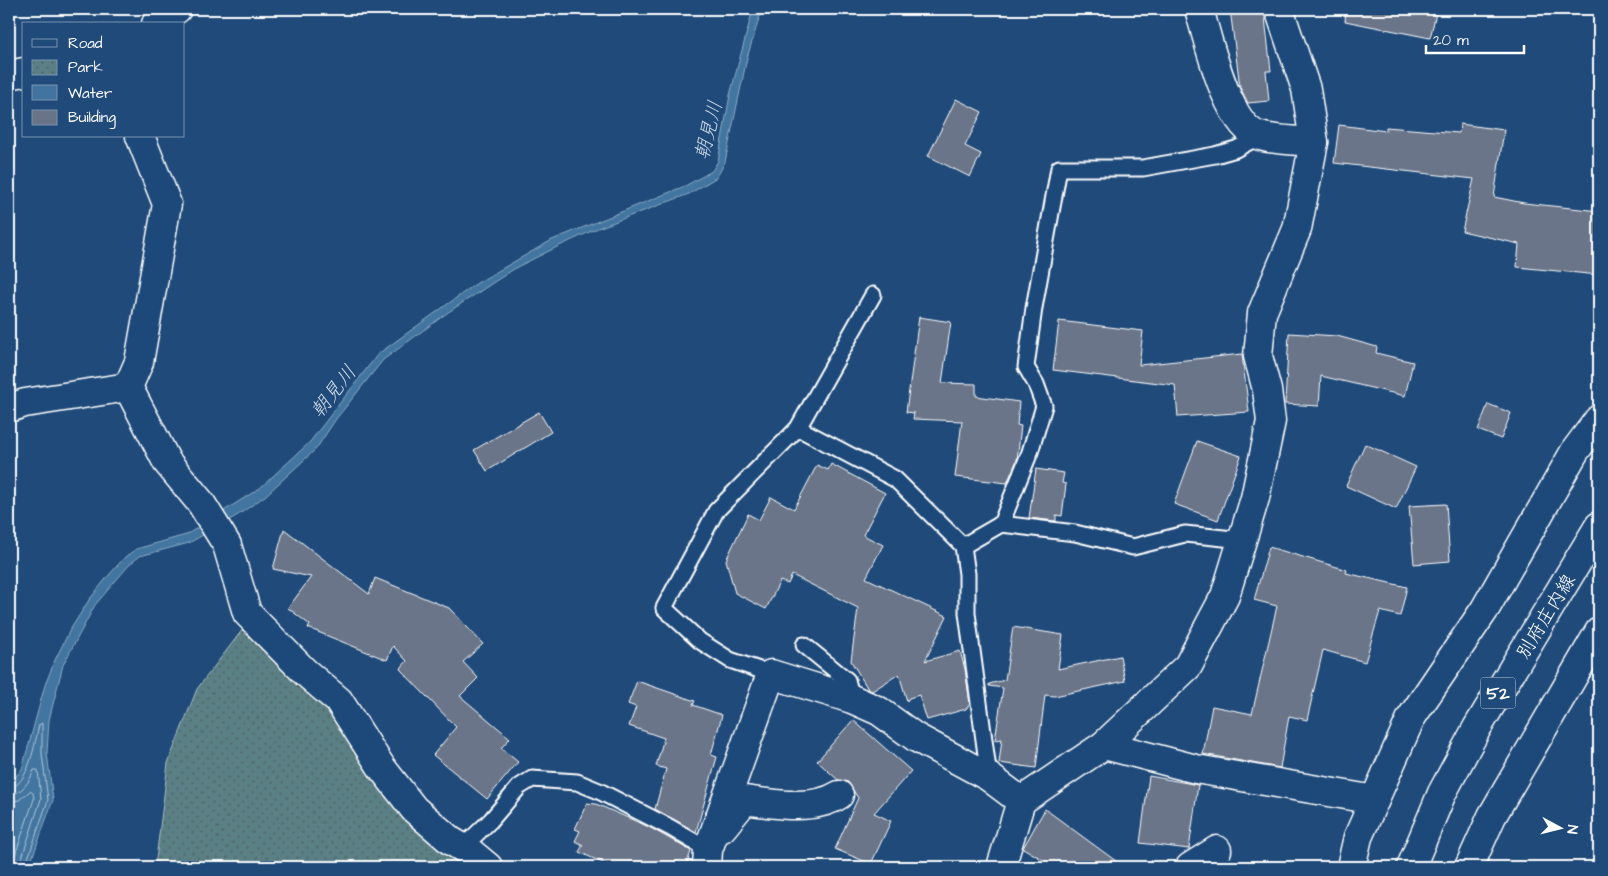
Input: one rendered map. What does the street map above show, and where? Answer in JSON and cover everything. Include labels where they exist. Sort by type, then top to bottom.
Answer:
[{"type":"street","points":[[159,22],[177,9]]},
{"type":"street","points":[[1199,9],[1210,55],[1228,96],[1246,128],[1260,136],[1314,142]]},
{"type":"street","points":[[1001,867],[1021,801],[1104,745],[1188,666],[1225,596],[1256,498],[1271,420],[1267,390],[1258,356],[1262,313],[1297,228],[1314,142],[1306,89],[1279,9]]},
{"type":"street","points":[[9,75],[22,72]]},
{"type":"street","points":[[141,138],[167,204],[138,362],[128,387],[167,462],[201,503],[227,545],[247,613],[305,672],[339,701],[382,768],[414,809],[451,841],[488,867]]},
{"type":"street","points":[[9,408],[25,403],[128,387]]},
{"type":"street","points":[[1351,867],[1358,838],[1411,718],[1485,609],[1575,450],[1599,419]]},
{"type":"street","name":"別府庄内線","points":[[1412,867],[1442,793],[1477,728],[1599,526]]},
{"type":"street","points":[[1469,867],[1492,816],[1599,632]]},
{"type":"street","points":[[708,859],[772,674],[852,699],[878,712],[915,737],[989,777],[1021,801]]},
{"type":"street","points":[[1104,745],[1196,769],[1375,800]]},
{"type":"street","points":[[708,859],[730,816],[744,800],[774,804],[827,803],[839,795]]},
{"type":"street","points":[[1190,867],[1216,850]]},
{"type":"lane","points":[[963,546],[1000,524],[1030,452],[1044,406],[1036,384],[1026,367],[1034,308],[1059,168],[1143,168],[1216,155],[1236,149],[1260,136]]},
{"type":"lane","points":[[772,674],[730,660],[700,641],[664,608],[716,511],[798,428],[873,295]]},
{"type":"lane","points":[[798,428],[894,479],[963,546],[967,574],[967,613],[989,777]]},
{"type":"lane","points":[[1000,524],[1075,533],[1133,547],[1185,534],[1243,540]]},
{"type":"lane","points":[[804,645],[847,680],[852,699]]},
{"type":"lane","points":[[462,848],[491,820],[519,787],[532,779],[577,782],[599,791],[671,828],[708,859]]},
{"type":"green space","points":[[243,629],[342,718],[417,828],[467,867],[155,867],[168,763],[197,689]]},
{"type":"water","points":[[753,9],[762,9],[747,58],[725,162],[717,177],[689,194],[598,228],[517,267],[447,313],[383,360],[336,419],[316,449],[265,496],[238,515],[189,543],[140,556],[130,564],[95,605],[63,665],[49,720],[47,753],[53,800],[29,867],[9,867],[9,785],[22,769],[45,685],[55,660],[70,630],[89,600],[109,575],[125,557],[136,549],[186,535],[260,488],[309,443],[378,354],[477,283],[552,240],[685,186],[712,171],[718,161],[730,95]]},
{"type":"building","points":[[1230,9],[1264,9],[1271,71],[1266,71],[1269,101],[1248,103],[1240,87]]},
{"type":"building","points":[[1346,9],[1437,9],[1430,38],[1345,21]]},
{"type":"building","points":[[956,99],[982,112],[965,146],[981,154],[970,177],[928,156]]},
{"type":"building","points":[[1460,124],[1504,130],[1494,197],[1524,203],[1599,211],[1599,275],[1517,267],[1519,244],[1462,231],[1474,179],[1334,163],[1339,125],[1386,131],[1386,127],[1459,133]]},
{"type":"building","points":[[919,317],[951,322],[942,383],[976,384],[976,396],[1019,402],[1017,425],[1021,426],[1017,460],[1007,483],[955,477],[962,421],[913,419],[914,413],[906,412]]},
{"type":"building","points":[[1059,321],[1143,331],[1139,365],[1242,354],[1249,412],[1178,417],[1175,385],[1053,370]]},
{"type":"building","points":[[1289,333],[1337,336],[1377,347],[1376,353],[1413,362],[1405,396],[1321,376],[1319,406],[1285,404]]},
{"type":"building","points":[[1488,404],[1511,413],[1501,439],[1478,430]]},
{"type":"building","points":[[539,412],[551,432],[487,471],[474,450]]},
{"type":"building","points":[[1197,441],[1241,456],[1218,520],[1174,504]]},
{"type":"building","points":[[1365,444],[1416,467],[1396,509],[1346,486]]},
{"type":"building","points":[[831,464],[885,493],[863,535],[883,545],[866,578],[947,616],[925,661],[960,651],[965,669],[970,704],[966,709],[927,720],[919,695],[909,698],[907,701],[899,674],[872,691],[868,689],[851,661],[858,608],[792,575],[788,584],[780,581],[766,609],[735,593],[726,560],[748,514],[759,520],[771,497],[794,509],[817,465],[828,470]]},
{"type":"building","points":[[1036,469],[1064,473],[1062,483],[1066,484],[1062,516],[1056,515],[1056,521],[1029,518]]},
{"type":"building","points":[[1446,504],[1450,561],[1414,564],[1409,506]]},
{"type":"building","points":[[284,529],[369,594],[375,578],[449,608],[483,644],[463,662],[478,678],[460,696],[510,738],[501,748],[518,762],[487,799],[433,755],[456,727],[400,669],[407,661],[393,646],[387,660],[308,628],[310,625],[288,608],[311,577],[273,569]]},
{"type":"building","points":[[1269,547],[1347,570],[1346,573],[1407,587],[1400,616],[1380,611],[1365,662],[1323,650],[1307,720],[1289,716],[1280,768],[1203,754],[1212,706],[1252,714],[1277,606],[1254,600]]},
{"type":"building","points":[[1013,627],[1063,635],[1058,669],[1120,656],[1125,681],[1055,696],[1045,695],[1036,768],[999,763],[1002,739],[995,740],[1003,688],[989,686],[989,684],[1005,680]]},
{"type":"building","points":[[637,681],[695,701],[693,705],[722,715],[711,755],[717,757],[696,832],[655,809],[666,769],[656,766],[664,738],[629,726],[636,707],[628,704]]},
{"type":"building","points":[[853,720],[911,771],[874,813],[891,821],[871,864],[835,849],[858,798],[848,782],[838,780],[817,761]]},
{"type":"building","points":[[1149,776],[1198,785],[1189,849],[1140,843]]},
{"type":"building","points":[[587,803],[596,804],[649,827],[691,851],[686,867],[612,867],[579,852],[583,845],[575,841],[580,831],[575,829]]},
{"type":"building","points":[[1045,809],[1124,867],[1055,867],[1023,848]]},
{"type":"water label","name":"朝見川","points":[[708,130]]},
{"type":"water label","name":"朝見川","points":[[333,391]]}]
